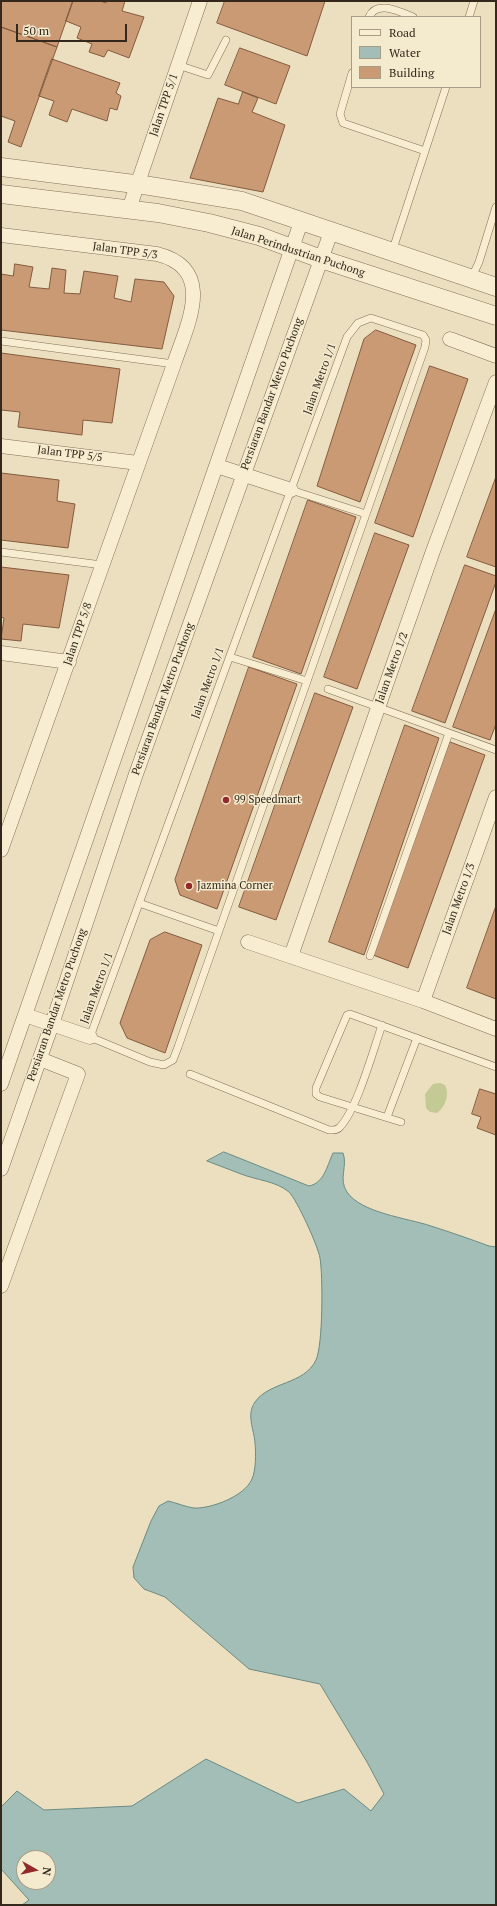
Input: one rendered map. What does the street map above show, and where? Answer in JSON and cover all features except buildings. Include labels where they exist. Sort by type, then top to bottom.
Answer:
[{"type":"street","name":"Jalan TPP 5/1","points":[[129,209],[200,1]]},
{"type":"street","points":[[1,167],[137,184],[242,201],[496,287]]},
{"type":"street","name":"Jalan Perindustrian Puchong","points":[[1,194],[129,209],[209,223],[258,236],[290,254],[321,259],[496,316]]},
{"type":"street","points":[[1,1084],[302,222]]},
{"type":"street","name":"Persiaran Bandar Metro Puchong","points":[[1,1168],[52,1024],[136,774],[331,232]]},
{"type":"street","name":"Jalan TPP 5/3","points":[[1,235],[157,254],[169,257],[188,273],[193,284],[193,309],[154,417]]},
{"type":"street","points":[[450,339],[496,356]]},
{"type":"street","name":"Jalan Metro 1/2","points":[[291,956],[378,708],[496,382]]},
{"type":"street","name":"Jalan TPP 5/8","points":[[1,850],[69,662],[154,417]]},
{"type":"street","name":"Jalan TPP 5/5","points":[[1,446],[138,463]]},
{"type":"street","points":[[217,466],[291,490]]},
{"type":"street","points":[[1,653],[69,662]]},
{"type":"street","name":"Jalan Metro 1/3","points":[[423,1001],[496,797]]},
{"type":"street","points":[[248,942],[423,1001],[496,1029]]},
{"type":"street","points":[[25,1015],[90,1038]]},
{"type":"street","points":[[1,1286],[78,1074],[40,1059]]},
{"type":"lane","points":[[469,16],[474,1]]},
{"type":"lane","points":[[369,16],[371,10],[377,5],[383,5],[410,16]]},
{"type":"lane","points":[[178,65],[208,75],[226,40]]},
{"type":"lane","points":[[351,76],[340,114],[343,123],[425,151]]},
{"type":"lane","points":[[392,252],[446,88]]},
{"type":"lane","points":[[471,278],[478,262],[496,207]]},
{"type":"lane","name":"Jalan Metro 1/1","points":[[90,1038],[347,337],[358,323],[371,318],[416,332],[423,335],[426,340],[425,347],[366,514]]},
{"type":"lane","points":[[1,341],[174,364]]},
{"type":"lane","points":[[90,1038],[150,1062],[164,1065],[172,1060],[366,514],[291,490]]},
{"type":"lane","points":[[1,552],[102,565]]},
{"type":"lane","points":[[230,657],[307,681]]},
{"type":"lane","points":[[328,689],[496,750]]},
{"type":"lane","points":[[370,956],[449,733]]},
{"type":"lane","points":[[139,903],[219,931]]},
{"type":"lane","points":[[401,1122],[320,1097],[316,1094],[316,1088],[347,1015],[350,1014],[382,1025],[496,1067]]},
{"type":"lane","points":[[190,1074],[329,1130],[336,1130],[340,1128],[353,1107],[382,1025]]},
{"type":"lane","points":[[387,1117],[417,1038]]},
{"type":"green space","points":[[440,1083],[445,1085],[447,1093],[446,1100],[442,1108],[437,1113],[430,1112],[426,1108],[425,1094],[433,1084]]},
{"type":"water","points":[[224,1152],[309,1186],[322,1178],[333,1153],[343,1153],[344,1187],[354,1199],[363,1205],[385,1214],[431,1226],[489,1246],[496,1247],[496,1905],[22,1905],[29,1900],[20,1890],[56,1890],[56,1850],[16,1850],[16,1886],[1,1869],[1,1807],[17,1791],[44,1810],[132,1806],[206,1759],[298,1803],[344,1789],[371,1811],[384,1794],[367,1762],[320,1684],[249,1669],[165,1597],[144,1589],[134,1578],[133,1567],[151,1521],[159,1506],[168,1501],[194,1508],[218,1504],[235,1496],[248,1485],[252,1479],[254,1471],[256,1452],[251,1422],[252,1407],[261,1395],[304,1374],[311,1368],[316,1360],[320,1340],[322,1310],[322,1279],[318,1252],[302,1213],[289,1192],[278,1185],[247,1176],[207,1161]]},
{"type":"place","name":"99 Speedmart","points":[[226,800]]},
{"type":"place","name":"Jazmina Corner","points":[[189,886]]}]
